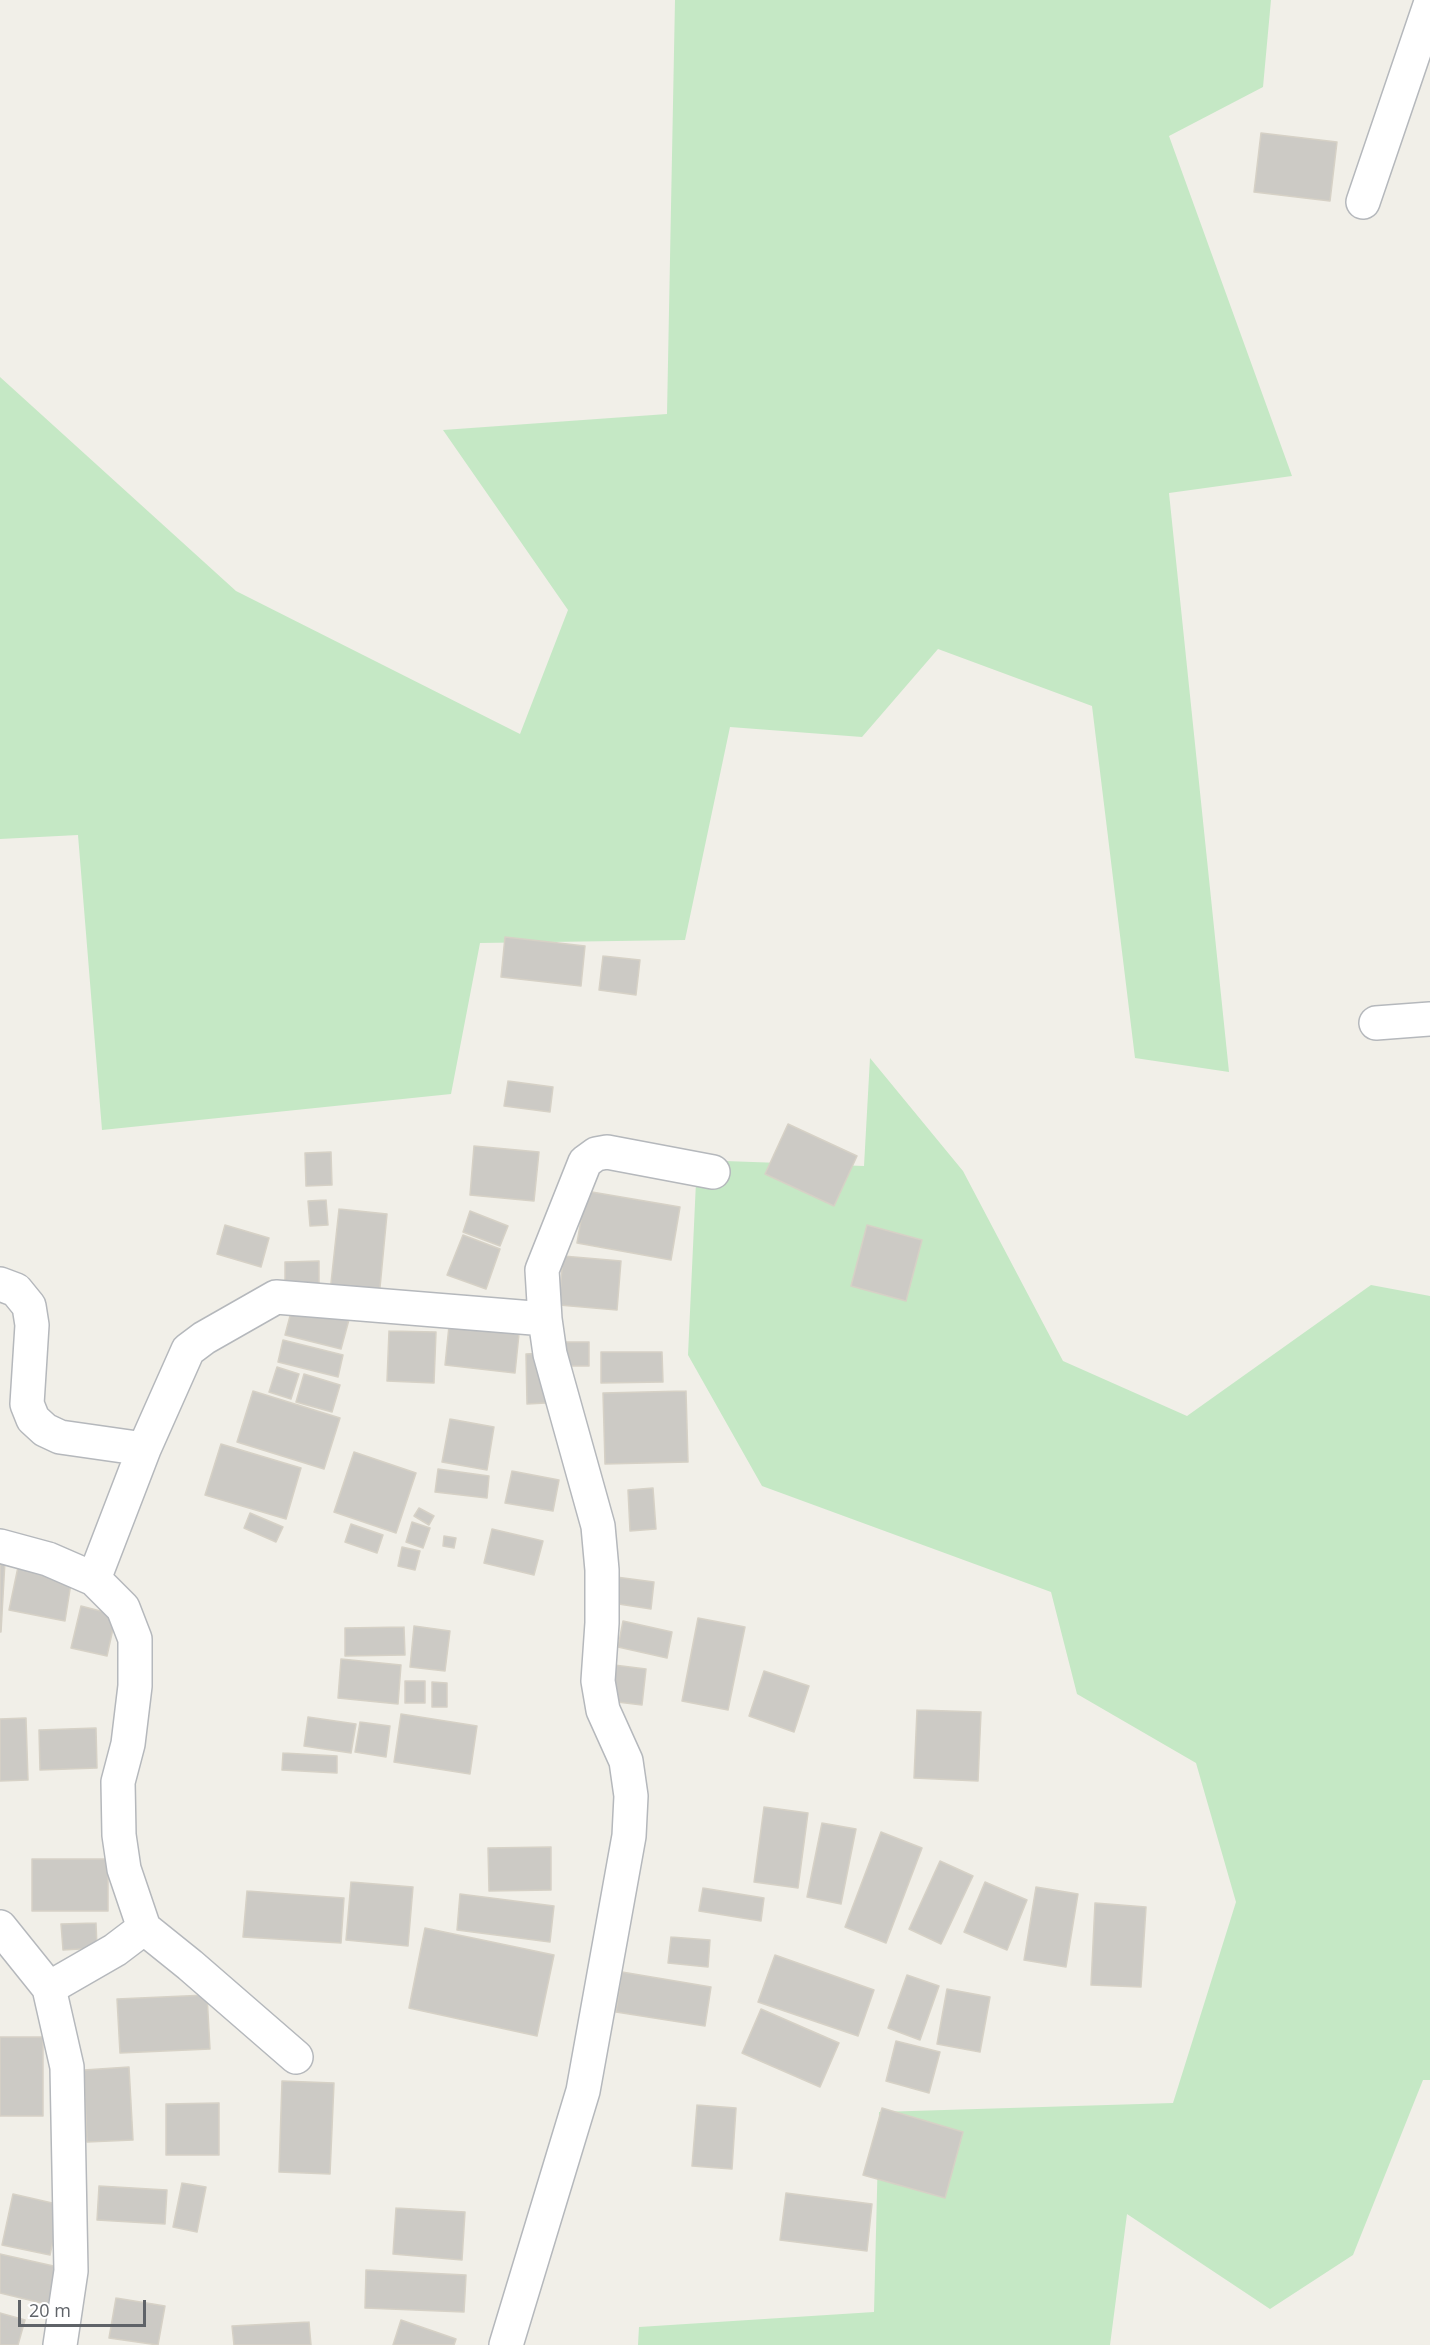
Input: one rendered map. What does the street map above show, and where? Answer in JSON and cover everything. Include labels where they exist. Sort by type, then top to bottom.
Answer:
[{"type":"street","points":[[1363,202],[1430,5]]},
{"type":"street","points":[[1376,1023],[1430,1019]]},
{"type":"street","points":[[506,2345],[583,2091],[629,1836],[632,1796],[626,1761],[603,1710],[598,1681],[602,1623],[602,1570],[598,1526],[550,1354],[542,1270],[585,1162],[596,1154],[608,1152],[713,1172]]},
{"type":"street","points":[[0,1284],[16,1290],[29,1306],[32,1325],[27,1404],[33,1419],[45,1430],[60,1437],[144,1449]]},
{"type":"street","points":[[94,1578],[144,1449],[188,1350],[204,1338],[276,1297],[545,1319]]},
{"type":"street","points":[[0,1546],[48,1559],[94,1578],[123,1608],[135,1639],[134,1698],[128,1744],[118,1782],[119,1835],[124,1869],[144,1928],[296,2057]]},
{"type":"street","points":[[0,1927],[49,1988],[67,2067],[71,2271],[60,2345]]},
{"type":"street","points":[[49,1988],[115,1950],[144,1928]]},
{"type":"green space","points":[[675,0],[1271,0],[1263,87],[1169,136],[1292,476],[1169,493],[1229,1072],[1135,1058],[1092,706],[938,649],[862,737],[730,727],[685,940],[480,943],[451,1094],[102,1130],[78,835],[0,839],[0,377],[236,591],[520,734],[568,610],[443,430],[667,414]]},
{"type":"green space","points":[[870,1058],[963,1171],[1063,1361],[1187,1416],[1371,1285],[1430,1296],[1430,2080],[1423,2080],[1353,2255],[1270,2309],[1127,2214],[1110,2345],[638,2345],[639,2327],[874,2312],[879,2112],[1173,2103],[1236,1902],[1196,1763],[1077,1694],[1051,1592],[762,1486],[688,1355],[697,1160],[864,1166]]},
{"type":"building","points":[[1261,133],[1337,142],[1330,201],[1254,192]]},
{"type":"building","points":[[505,937],[585,946],[581,986],[501,977]]},
{"type":"building","points":[[603,956],[640,960],[636,995],[599,990]]},
{"type":"building","points":[[508,1081],[553,1087],[550,1112],[504,1106]]},
{"type":"building","points":[[788,1124],[857,1156],[834,1206],[765,1174]]},
{"type":"building","points":[[474,1146],[539,1152],[534,1201],[470,1195]]},
{"type":"building","points":[[331,1152],[332,1185],[306,1186],[305,1153]]},
{"type":"building","points":[[586,1191],[680,1207],[671,1260],[577,1243]]},
{"type":"building","points":[[326,1200],[328,1225],[310,1226],[308,1201]]},
{"type":"building","points":[[339,1209],[387,1214],[379,1298],[330,1292]]},
{"type":"building","points":[[470,1211],[508,1226],[500,1246],[463,1232]]},
{"type":"building","points":[[225,1225],[269,1238],[261,1267],[217,1254]]},
{"type":"building","points":[[867,1225],[922,1240],[906,1301],[851,1286]]},
{"type":"building","points":[[463,1235],[500,1249],[486,1289],[447,1275]]},
{"type":"building","points":[[563,1256],[621,1261],[617,1310],[559,1305]]},
{"type":"building","points":[[319,1261],[319,1290],[285,1289],[285,1262]]},
{"type":"building","points":[[294,1301],[350,1316],[341,1349],[285,1335]]},
{"type":"building","points":[[449,1326],[519,1334],[515,1373],[445,1365]]},
{"type":"building","points":[[389,1331],[436,1332],[434,1383],[387,1381]]},
{"type":"building","points":[[283,1340],[343,1355],[338,1377],[278,1362]]},
{"type":"building","points":[[562,1342],[589,1342],[589,1366],[563,1366]]},
{"type":"building","points":[[601,1352],[662,1352],[663,1382],[601,1383]]},
{"type":"building","points":[[544,1353],[546,1403],[527,1404],[526,1354]]},
{"type":"building","points":[[277,1367],[299,1374],[291,1399],[269,1392]]},
{"type":"building","points":[[304,1374],[340,1385],[332,1412],[296,1402]]},
{"type":"building","points":[[253,1391],[340,1418],[324,1469],[237,1442]]},
{"type":"building","points":[[686,1391],[688,1462],[605,1464],[603,1393]]},
{"type":"building","points":[[450,1419],[494,1427],[487,1470],[442,1462]]},
{"type":"building","points":[[221,1444],[301,1468],[286,1519],[205,1495]]},
{"type":"building","points":[[354,1452],[416,1473],[396,1533],[334,1512]]},
{"type":"building","points":[[438,1469],[489,1476],[487,1498],[435,1492]]},
{"type":"building","points":[[512,1471],[559,1480],[553,1511],[505,1503]]},
{"type":"building","points":[[653,1488],[656,1529],[630,1531],[628,1490]]},
{"type":"building","points":[[419,1508],[434,1516],[429,1525],[414,1516]]},
{"type":"building","points":[[250,1513],[283,1527],[276,1542],[244,1528]]},
{"type":"building","points":[[412,1522],[430,1528],[423,1548],[406,1542]]},
{"type":"building","points":[[351,1524],[383,1535],[377,1553],[345,1542]]},
{"type":"building","points":[[492,1529],[543,1541],[534,1575],[484,1563]]},
{"type":"building","points":[[444,1536],[456,1538],[454,1548],[443,1546]]},
{"type":"building","points":[[402,1547],[420,1551],[415,1570],[398,1566]]},
{"type":"building","points":[[0,1560],[5,1561],[1,1632],[0,1632]]},
{"type":"building","points":[[18,1567],[72,1577],[65,1621],[9,1610]]},
{"type":"building","points":[[616,1577],[654,1582],[651,1609],[612,1603]]},
{"type":"building","points":[[81,1606],[116,1615],[107,1656],[71,1648]]},
{"type":"building","points":[[698,1618],[745,1627],[728,1710],[682,1701]]},
{"type":"building","points":[[623,1621],[672,1632],[667,1658],[618,1647]]},
{"type":"building","points":[[414,1626],[450,1631],[445,1671],[410,1667]]},
{"type":"building","points":[[404,1627],[405,1655],[345,1656],[345,1628]]},
{"type":"building","points":[[341,1659],[401,1665],[398,1704],[338,1698]]},
{"type":"building","points":[[614,1665],[646,1669],[642,1705],[609,1701]]},
{"type":"building","points":[[764,1671],[809,1686],[794,1732],[749,1716]]},
{"type":"building","points":[[405,1681],[425,1681],[425,1703],[405,1703]]},
{"type":"building","points":[[432,1682],[447,1683],[447,1707],[432,1707]]},
{"type":"building","points":[[917,1710],[981,1712],[978,1781],[914,1778]]},
{"type":"building","points":[[401,1714],[477,1726],[470,1774],[394,1762]]},
{"type":"building","points":[[308,1717],[356,1724],[351,1753],[304,1746]]},
{"type":"building","points":[[26,1718],[28,1780],[0,1781],[0,1719]]},
{"type":"building","points":[[360,1722],[390,1726],[386,1757],[355,1752]]},
{"type":"building","points":[[96,1728],[97,1768],[40,1770],[39,1730]]},
{"type":"building","points":[[283,1753],[337,1756],[337,1773],[282,1770]]},
{"type":"building","points":[[764,1807],[808,1813],[798,1888],[754,1882]]},
{"type":"building","points":[[822,1823],[856,1829],[841,1904],[807,1897]]},
{"type":"building","points":[[881,1832],[922,1848],[886,1943],[845,1927]]},
{"type":"building","points":[[551,1847],[551,1890],[489,1891],[488,1848]]},
{"type":"building","points":[[32,1859],[108,1859],[108,1911],[32,1911]]},
{"type":"building","points":[[940,1861],[973,1876],[941,1944],[909,1929]]},
{"type":"building","points":[[351,1882],[413,1887],[408,1946],[346,1940]]},
{"type":"building","points":[[985,1882],[1027,1900],[1007,1950],[964,1932]]},
{"type":"building","points":[[1036,1887],[1078,1894],[1066,1967],[1024,1960]]},
{"type":"building","points":[[703,1888],[764,1898],[761,1921],[699,1911]]},
{"type":"building","points":[[247,1891],[344,1898],[341,1943],[243,1937]]},
{"type":"building","points":[[460,1894],[554,1906],[550,1942],[457,1930]]},
{"type":"building","points":[[1095,1903],[1146,1907],[1141,1987],[1091,1985]]},
{"type":"building","points":[[96,1923],[97,1948],[63,1950],[61,1924]]},
{"type":"building","points":[[425,1928],[554,1955],[537,2036],[409,2008]]},
{"type":"building","points":[[671,1937],[710,1940],[708,1967],[668,1963]]},
{"type":"building","points":[[775,1955],[874,1990],[858,2036],[758,2002]]},
{"type":"building","points":[[622,1972],[711,1987],[705,2026],[616,2012]]},
{"type":"building","points":[[907,1975],[939,1986],[920,2040],[888,2028]]},
{"type":"building","points":[[947,1989],[990,1997],[980,2052],[937,2044]]},
{"type":"building","points":[[207,1995],[210,2049],[120,2053],[117,1999]]},
{"type":"building","points":[[761,2009],[839,2043],[820,2087],[742,2053]]},
{"type":"building","points":[[0,2037],[43,2037],[43,2116],[0,2116]]},
{"type":"building","points":[[896,2041],[940,2052],[929,2093],[886,2081]]},
{"type":"building","points":[[129,2067],[133,2140],[87,2142],[84,2070]]},
{"type":"building","points":[[282,2081],[334,2083],[330,2174],[279,2172]]},
{"type":"building","points":[[219,2103],[219,2155],[166,2155],[166,2104]]},
{"type":"building","points":[[697,2105],[736,2108],[732,2169],[692,2166]]},
{"type":"building","points":[[882,2108],[963,2132],[945,2198],[863,2175]]},
{"type":"building","points":[[182,2183],[206,2187],[197,2232],[173,2227]]},
{"type":"building","points":[[99,2186],[167,2190],[165,2224],[97,2220]]},
{"type":"building","points":[[786,2193],[872,2204],[867,2251],[780,2240]]},
{"type":"building","points":[[13,2194],[61,2205],[50,2255],[2,2245]]},
{"type":"building","points":[[396,2208],[465,2212],[462,2260],[393,2254]]},
{"type":"building","points":[[0,2254],[58,2267],[50,2305],[0,2293]]},
{"type":"building","points":[[366,2270],[466,2275],[464,2312],[365,2308]]},
{"type":"building","points":[[116,2298],[165,2306],[158,2345],[109,2338]]},
{"type":"building","points":[[0,2313],[25,2320],[18,2345],[0,2345]]},
{"type":"building","points":[[401,2320],[456,2339],[454,2345],[393,2345]]},
{"type":"building","points":[[309,2322],[311,2345],[234,2345],[232,2326]]}]
